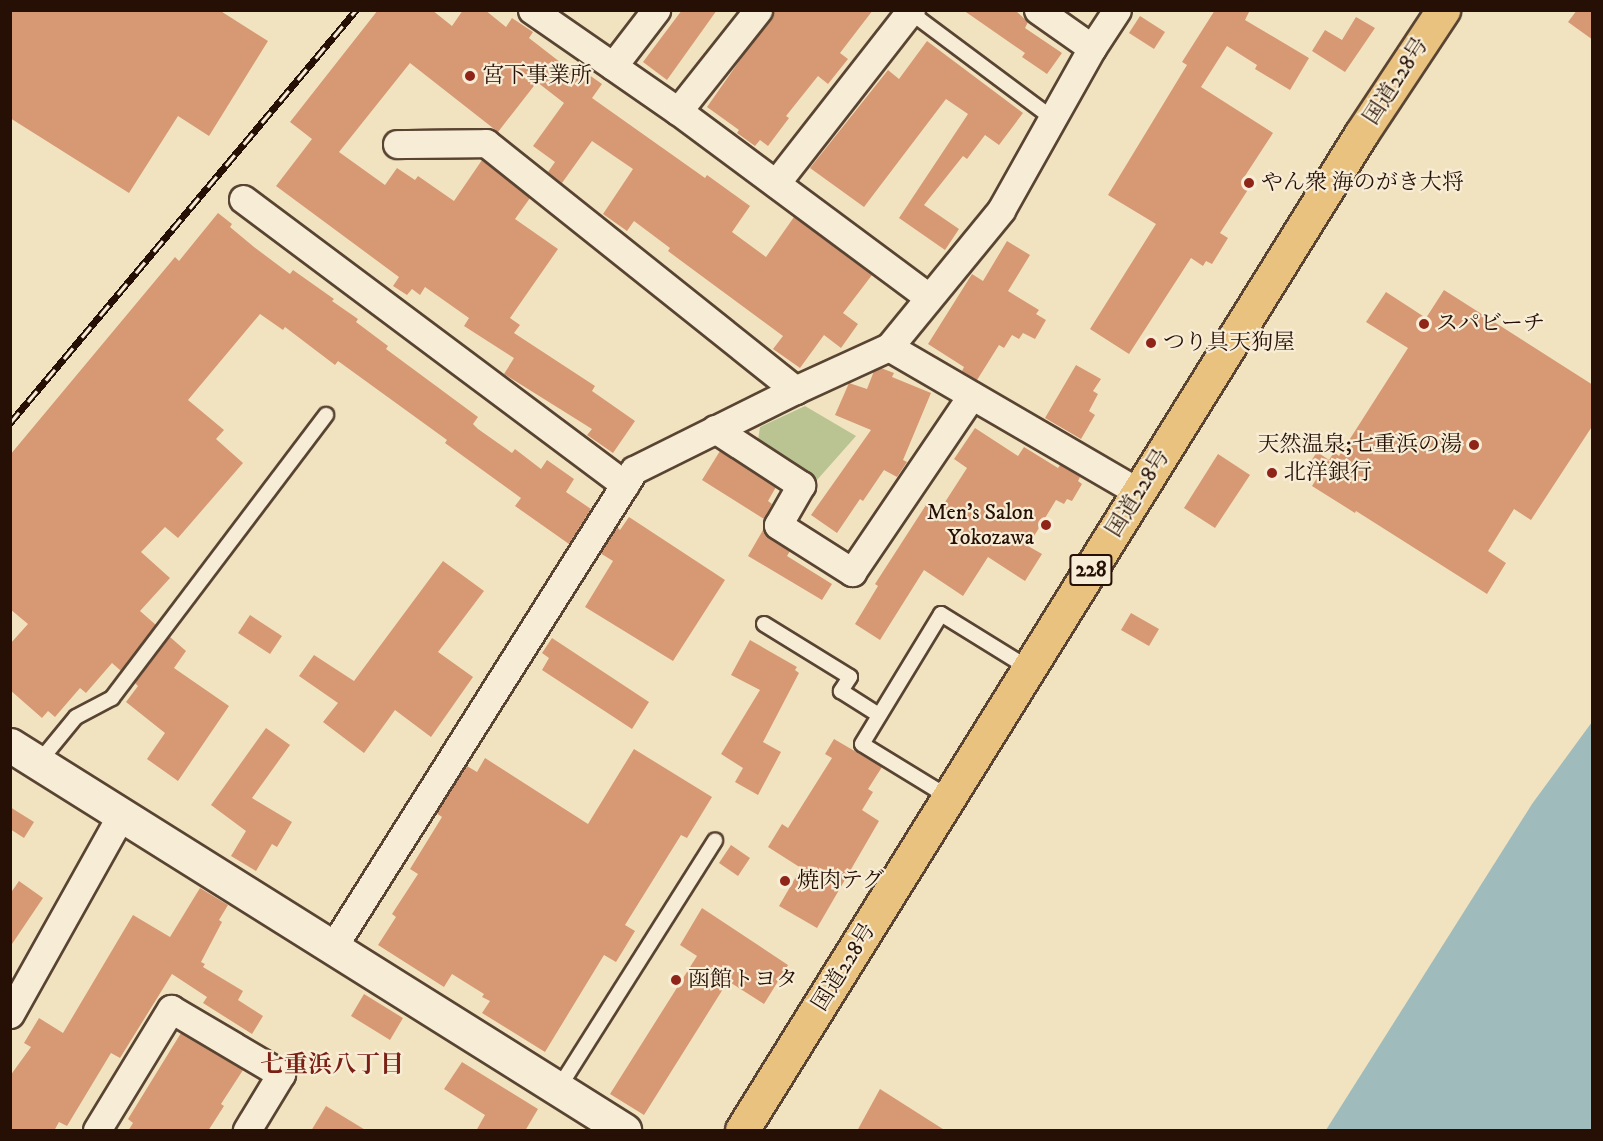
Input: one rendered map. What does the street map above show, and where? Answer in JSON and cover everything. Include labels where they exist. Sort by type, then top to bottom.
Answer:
[{"type":"highway","name":"国道228号","points":[[750,1128],[1138,492],[1361,134],[1443,10]]},
{"type":"street","points":[[532,10],[678,111],[928,297]]},
{"type":"street","points":[[613,66],[656,10]]},
{"type":"street","points":[[678,111],[759,10]]},
{"type":"street","points":[[1038,10],[1092,48]]},
{"type":"street","points":[[333,947],[634,470],[795,390],[889,347],[1001,210],[1092,48],[1117,10]]},
{"type":"street","points":[[776,183],[911,11]]},
{"type":"street","points":[[397,144],[486,143],[795,390]]},
{"type":"street","points":[[243,199],[625,485]]},
{"type":"street","points":[[889,347],[1138,492]]},
{"type":"street","points":[[715,429],[801,485],[778,525],[852,572],[971,396]]},
{"type":"street","points":[[10,745],[624,1131]]},
{"type":"street","points":[[10,1014],[122,814]]},
{"type":"street","points":[[97,1131],[171,1009],[281,1074],[247,1131]]},
{"type":"lane","points":[[911,11],[1052,118]]},
{"type":"lane","points":[[39,762],[76,717],[112,698],[326,415]]},
{"type":"lane","points":[[950,798],[862,744],[941,614],[1030,669]]},
{"type":"lane","points":[[764,624],[850,677],[841,691],[879,715]]},
{"type":"lane","points":[[558,1089],[715,841]]},
{"type":"green space","points":[[805,406],[856,436],[817,480],[757,447],[760,427]]},
{"type":"water","points":[[1592,722],[1592,1130],[1326,1130],[1532,804]]},
{"type":"building","points":[[10,10],[219,10],[268,41],[209,136],[178,116],[129,193],[10,118]]},
{"type":"building","points":[[378,10],[432,10],[452,26],[463,10],[485,10],[506,27],[512,18],[533,32],[529,38],[578,76],[582,70],[602,84],[592,98],[705,178],[707,175],[750,206],[732,232],[766,257],[794,217],[872,275],[843,313],[858,324],[841,348],[824,335],[800,368],[773,349],[783,336],[668,251],[670,248],[634,221],[627,231],[603,214],[633,169],[592,141],[562,183],[548,172],[555,162],[533,146],[564,103],[537,82],[498,132],[410,63],[339,152],[385,185],[397,168],[415,180],[418,176],[454,201],[482,160],[530,198],[515,219],[558,249],[510,318],[520,325],[514,333],[595,386],[592,391],[635,421],[613,453],[587,435],[592,429],[504,374],[514,358],[464,326],[469,318],[425,287],[420,295],[412,289],[407,295],[393,286],[399,277],[276,186],[312,139],[290,122]]},
{"type":"building","points":[[682,10],[717,10],[667,80],[643,62]]},
{"type":"building","points":[[775,10],[873,10],[840,53],[848,59],[828,84],[818,76],[786,116],[789,118],[768,146],[760,140],[755,146],[737,133],[739,130],[707,107]]},
{"type":"building","points":[[963,10],[1015,10],[1028,22],[1025,28],[1062,53],[1047,74],[1022,57],[1025,53]]},
{"type":"building","points":[[1215,10],[1250,10],[1245,20],[1309,58],[1290,90],[1255,69],[1257,65],[1227,46],[1201,87],[1273,133],[1243,179],[1251,185],[1220,233],[1228,238],[1212,264],[1206,261],[1203,266],[1191,258],[1129,354],[1090,329],[1156,224],[1108,195],[1187,65],[1182,62]]},
{"type":"building","points":[[1577,10],[1593,10],[1593,40],[1568,22]]},
{"type":"building","points":[[1140,16],[1165,32],[1154,49],[1129,33]]},
{"type":"building","points":[[1356,17],[1375,28],[1345,72],[1312,51],[1325,30],[1342,40]]},
{"type":"building","points":[[927,41],[1023,113],[999,145],[985,135],[967,159],[963,156],[924,205],[959,229],[945,250],[899,218],[968,114],[946,99],[864,207],[810,168],[888,70],[899,79]]},
{"type":"building","points":[[218,213],[232,224],[230,227],[254,247],[290,274],[293,270],[334,299],[332,301],[358,319],[356,322],[388,346],[386,349],[478,417],[473,424],[478,429],[512,453],[515,449],[541,469],[547,460],[574,479],[566,492],[591,509],[569,544],[515,506],[521,498],[445,443],[447,440],[338,361],[335,365],[285,327],[283,330],[260,314],[188,400],[224,430],[216,439],[243,463],[178,538],[165,527],[141,552],[170,578],[140,611],[156,625],[121,671],[112,663],[86,693],[80,688],[55,717],[48,711],[42,718],[10,690],[10,644],[28,624],[10,609],[10,455],[175,257],[179,261]]},
{"type":"building","points":[[1007,241],[1030,255],[1008,291],[1039,310],[1036,314],[1046,320],[1035,339],[1023,333],[1019,339],[1012,335],[1004,348],[999,345],[977,380],[962,371],[964,367],[928,344],[972,274],[983,281]]},
{"type":"building","name":"天然温泉;七重浜の湯","points":[[1444,290],[1593,385],[1593,425],[1531,520],[1514,509],[1488,551],[1506,563],[1487,594],[1356,511],[1355,513],[1312,486],[1319,475],[1307,467],[1317,452],[1329,460],[1334,452],[1339,456],[1408,348],[1366,322],[1386,292],[1426,318]]},
{"type":"building","points":[[1076,365],[1101,379],[1093,391],[1098,394],[1089,411],[1095,415],[1081,439],[1045,418]]},
{"type":"building","points":[[881,368],[894,373],[892,377],[931,393],[903,460],[907,462],[897,477],[884,470],[863,501],[860,499],[837,533],[811,515],[871,430],[835,415],[849,383],[867,389],[874,371]]},
{"type":"building","points":[[975,428],[1018,456],[1024,447],[1058,468],[1060,465],[1080,477],[1078,481],[1082,484],[1072,501],[1067,499],[1064,504],[1056,500],[1028,546],[1042,554],[1025,581],[988,557],[963,596],[924,570],[880,640],[855,624],[878,586],[875,584],[926,505],[938,513],[967,468],[954,459]]},
{"type":"building","points":[[720,451],[776,487],[768,501],[772,504],[764,519],[702,480]]},
{"type":"building","points":[[1218,454],[1250,475],[1215,528],[1184,508]]},
{"type":"building","points":[[629,517],[725,580],[673,661],[585,607],[613,561],[600,553],[617,527],[620,530]]},
{"type":"building","points":[[763,530],[770,538],[790,551],[787,556],[832,584],[822,600],[748,556]]},
{"type":"building","points":[[443,561],[484,591],[438,652],[473,677],[431,737],[395,710],[364,753],[323,722],[338,703],[299,676],[314,655],[354,681]]},
{"type":"building","points":[[1131,613],[1159,629],[1149,646],[1121,630]]},
{"type":"building","points":[[250,615],[282,636],[270,654],[238,633]]},
{"type":"building","points":[[170,637],[186,651],[174,668],[229,706],[178,781],[147,759],[165,733],[126,702],[138,686],[135,683]]},
{"type":"building","points":[[552,638],[649,702],[632,729],[542,670],[549,658],[542,653]]},
{"type":"building","points":[[750,640],[797,667],[795,670],[799,673],[763,742],[781,752],[758,795],[735,782],[743,768],[721,754],[760,690],[731,675]]},
{"type":"building","points":[[266,728],[290,745],[252,798],[292,822],[277,847],[272,844],[256,871],[231,856],[246,831],[211,805]]},
{"type":"building","points":[[834,739],[882,767],[868,789],[873,792],[862,810],[879,821],[817,928],[779,906],[801,868],[768,847],[782,824],[788,828],[832,758],[825,754]]},
{"type":"building","points":[[634,749],[712,797],[687,838],[681,835],[625,925],[635,931],[616,962],[604,955],[545,1052],[482,1013],[490,1001],[482,997],[484,994],[452,974],[444,987],[378,945],[396,917],[392,914],[418,874],[410,869],[442,817],[436,813],[467,766],[477,772],[485,758],[588,824]]},
{"type":"building","points":[[10,807],[34,822],[24,838],[10,829]]},
{"type":"building","points":[[731,845],[750,858],[738,876],[719,863]]},
{"type":"building","points":[[19,881],[43,898],[10,947],[10,894]]},
{"type":"building","points":[[200,888],[228,905],[219,920],[222,922],[201,962],[205,964],[203,967],[243,991],[238,1000],[263,1016],[252,1034],[203,1003],[207,997],[172,974],[120,1058],[111,1053],[67,1126],[59,1122],[54,1131],[10,1131],[10,1076],[31,1047],[24,1043],[39,1018],[63,1033],[133,915],[170,937]]},
{"type":"building","points":[[702,908],[788,965],[764,1004],[728,981],[644,1115],[610,1094],[697,956],[680,945]]},
{"type":"building","points":[[364,994],[403,1018],[390,1040],[351,1016]]},
{"type":"building","points":[[181,1033],[243,1070],[221,1104],[224,1106],[208,1131],[128,1131],[133,1123],[128,1119]]},
{"type":"building","points":[[462,1062],[538,1109],[525,1131],[476,1131],[485,1115],[444,1089]]},
{"type":"building","points":[[880,1089],[946,1131],[857,1131]]},
{"type":"building","points":[[326,1106],[367,1131],[311,1131]]},
{"type":"railway","points":[[10,423],[356,10]]},
{"type":"place","name":"宮下事業所","points":[[470,76]]},
{"type":"place","name":"やん衆 海のがき大将","points":[[1249,183]]},
{"type":"place","name":"スパビーチ","points":[[1424,324]]},
{"type":"place","name":"つり具天狗屋","points":[[1151,343]]},
{"type":"place","name":"天然温泉;七重浜の湯","points":[[1474,445]]},
{"type":"place","name":"北洋銀行","points":[[1272,473]]},
{"type":"place","name":"Men's Salon Yokozawa","points":[[1046,525]]},
{"type":"place","name":"焼肉テグ","points":[[785,881]]},
{"type":"place","name":"函館トヨタ","points":[[676,980]]},
{"type":"district","name":"七重浜八丁目","points":[[332,1066]]}]
